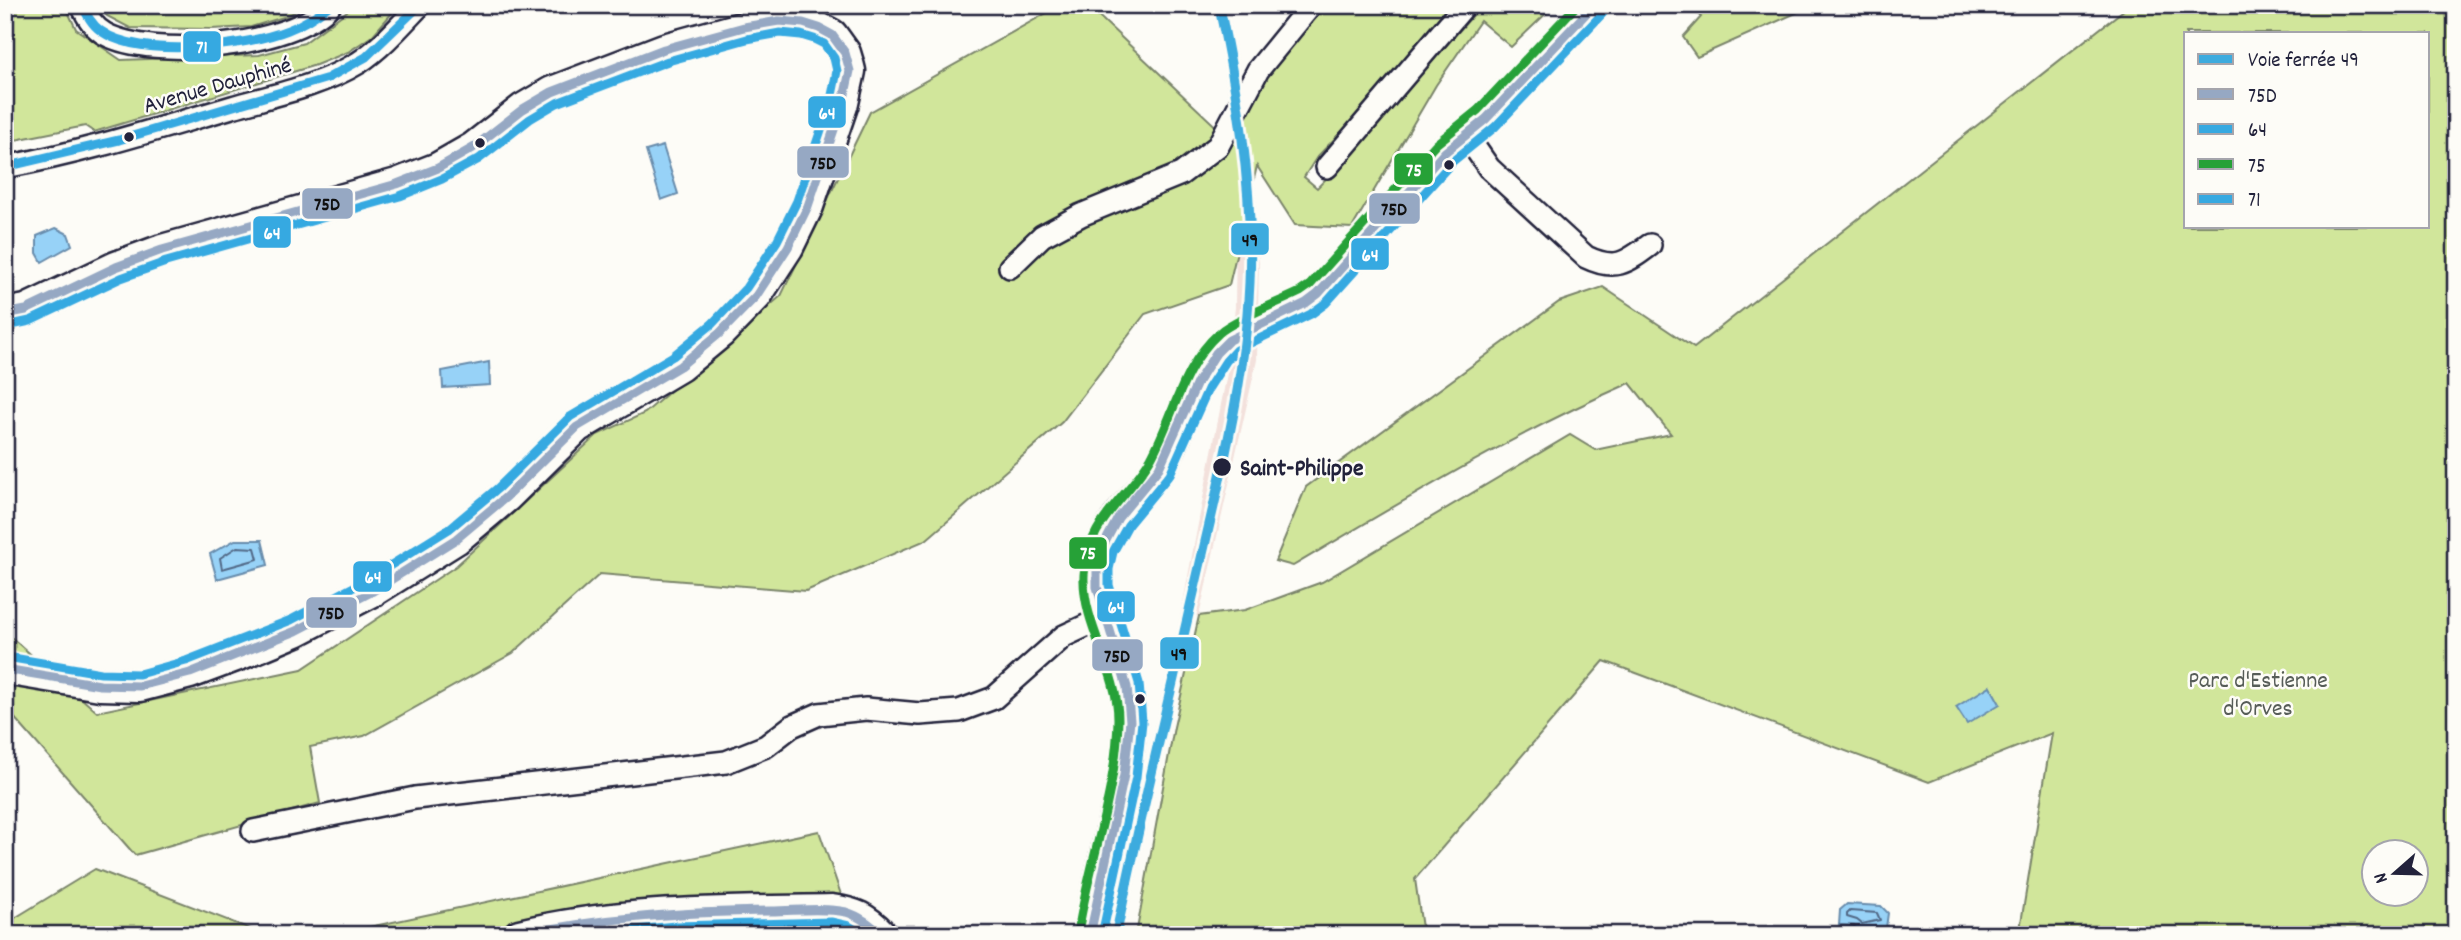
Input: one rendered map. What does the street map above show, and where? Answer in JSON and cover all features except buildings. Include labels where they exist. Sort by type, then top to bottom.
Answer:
[{"type":"street","name":"Avenue Dauphiné","points":[[82,5],[93,24],[106,34],[154,46],[207,46],[270,37],[298,27],[325,11],[330,5]]},
{"type":"street","name":"Avenue Dauphiné","points":[[5,167],[139,134],[327,79],[359,62],[386,41],[420,5]]},
{"type":"street","points":[[1010,267],[1042,236],[1081,215],[1181,174],[1218,146],[1258,70],[1311,5]]},
{"type":"street","points":[[1327,167],[1465,5]]},
{"type":"street","points":[[1090,935],[1118,801],[1131,718],[1128,690],[1097,586],[1097,564],[1105,537],[1119,516],[1142,492],[1170,449],[1207,363],[1229,340],[1306,303],[1318,294],[1445,152],[1486,119],[1594,5]]},
{"type":"street","points":[[5,314],[26,310],[116,267],[162,250],[407,180],[438,168],[473,148],[523,109],[552,93],[664,50],[779,20],[819,28],[831,35],[845,53],[850,71],[843,103],[807,206],[788,247],[757,296],[720,333],[680,366],[577,427],[506,497],[456,539],[373,590],[296,631],[190,673],[140,687],[100,685],[5,669]]},
{"type":"street","points":[[1466,135],[1489,168],[1586,257],[1602,265],[1617,264],[1632,259],[1650,245]]},
{"type":"street","points":[[253,831],[415,798],[726,762],[766,746],[792,726],[819,714],[866,709],[919,714],[959,711],[994,698],[1064,636],[1105,617]]},
{"type":"street","points":[[519,935],[596,919],[653,914],[832,910],[853,913],[882,935]]},
{"type":"shaded area","points":[[1255,232],[1259,262],[1257,360],[1199,616],[1180,618],[1229,363],[1235,307],[1236,238]]},
{"type":"green space","points":[[5,5],[65,5],[76,29],[121,60],[259,55],[304,43],[347,11],[351,5],[399,5],[372,36],[348,52],[316,65],[94,132],[85,126],[5,142]]},
{"type":"green space","points":[[97,5],[306,5],[287,16],[251,27],[211,29],[130,28],[107,16]]},
{"type":"green space","points":[[1061,5],[1087,5],[1228,138],[1260,86],[1322,5],[1460,5],[1352,127],[1345,128],[1317,157],[1304,177],[1317,188],[1355,149],[1482,5],[1555,5],[1511,47],[1480,21],[1436,85],[1352,228],[1295,225],[1257,166],[1229,285],[1145,314],[1062,422],[926,540],[806,591],[600,574],[513,653],[364,736],[310,747],[320,803],[135,855],[5,707],[5,632],[97,712],[302,669],[456,566],[597,435],[645,413],[781,296],[870,112]]},
{"type":"green space","points":[[1688,5],[1814,5],[1697,57],[1683,37],[1701,17]]},
{"type":"green space","name":"Parc d'Estienne d'Orves","points":[[2130,5],[2456,5],[2456,935],[2019,935],[2052,733],[1929,782],[1604,661],[1415,879],[1423,935],[1136,935],[1174,727],[1199,616],[1245,610],[1322,582],[1570,435],[1595,450],[1671,434],[1630,383],[1501,446],[1293,566],[1275,561],[1306,487],[1559,302],[1603,287],[1694,348]]},
{"type":"green space","points":[[819,831],[855,935],[332,935]]},
{"type":"green space","points":[[95,869],[266,935],[5,935],[5,924]]},
{"type":"water","points":[[663,146],[678,194],[661,200],[646,151]]},
{"type":"water","points":[[56,228],[68,234],[72,245],[42,262],[37,253],[37,236]]},
{"type":"water","points":[[489,362],[490,385],[443,388],[442,371]]},
{"type":"water","points":[[235,540],[262,540],[268,565],[217,579],[210,554]]},
{"type":"water","points":[[1990,686],[2000,704],[1967,724],[1956,707]]},
{"type":"water","points":[[1847,904],[1881,906],[1888,913],[1886,928],[1858,933],[1854,926],[1839,925],[1840,910]]},
{"type":"rail line","name":"49","points":[[1116,935],[1225,457],[1244,343],[1250,267],[1249,201],[1237,102],[1219,5]]},
{"type":"transit line","name":"71","points":[[82,5],[92,23],[101,31],[119,40],[166,47],[221,45],[270,36],[299,25],[330,5]]},
{"type":"transit line","name":"71","points":[[5,167],[119,140],[328,78],[366,57],[420,5]]},
{"type":"transit line","name":"75","points":[[1078,933],[1108,800],[1118,719],[1112,682],[1088,612],[1085,593],[1086,557],[1100,526],[1151,458],[1187,376],[1206,346],[1226,328],[1310,285],[1436,144],[1478,110],[1577,5]]},
{"type":"transit line","name":"75D","points":[[1090,935],[1124,775],[1130,721],[1127,687],[1097,587],[1097,568],[1102,548],[1118,518],[1159,468],[1197,383],[1216,353],[1229,340],[1306,303],[1318,294],[1445,152],[1486,119],[1594,5]]},
{"type":"transit line","name":"64","points":[[1102,935],[1136,777],[1142,722],[1139,683],[1109,585],[1113,552],[1128,525],[1170,474],[1208,389],[1226,361],[1236,350],[1311,314],[1326,303],[1453,161],[1495,127],[1603,13]]},
{"type":"transit line","name":"75D","points":[[5,314],[26,310],[116,267],[162,250],[397,184],[438,168],[473,148],[523,109],[552,92],[664,49],[744,27],[779,21],[803,23],[819,28],[832,35],[845,53],[850,71],[843,103],[808,206],[788,247],[756,296],[720,333],[680,366],[577,427],[506,497],[456,539],[373,591],[296,631],[190,673],[140,686],[100,685],[5,669]]},
{"type":"transit line","name":"64","points":[[7,326],[30,321],[121,278],[166,262],[400,196],[442,179],[479,159],[530,119],[557,103],[668,61],[747,39],[780,33],[814,39],[824,44],[834,58],[837,71],[831,100],[797,201],[777,241],[746,288],[712,324],[673,356],[570,417],[498,488],[449,529],[367,580],[291,620],[186,661],[139,674],[101,673],[7,657]]},
{"type":"transit line","name":"75D","points":[[520,935],[645,917],[818,909],[851,914],[882,935]]},
{"type":"transit line","name":"64","points":[[587,935],[675,926],[831,922],[849,926],[864,935]]},
{"type":"place","name":"Saint-Philippe","points":[[1222,467]]}]
